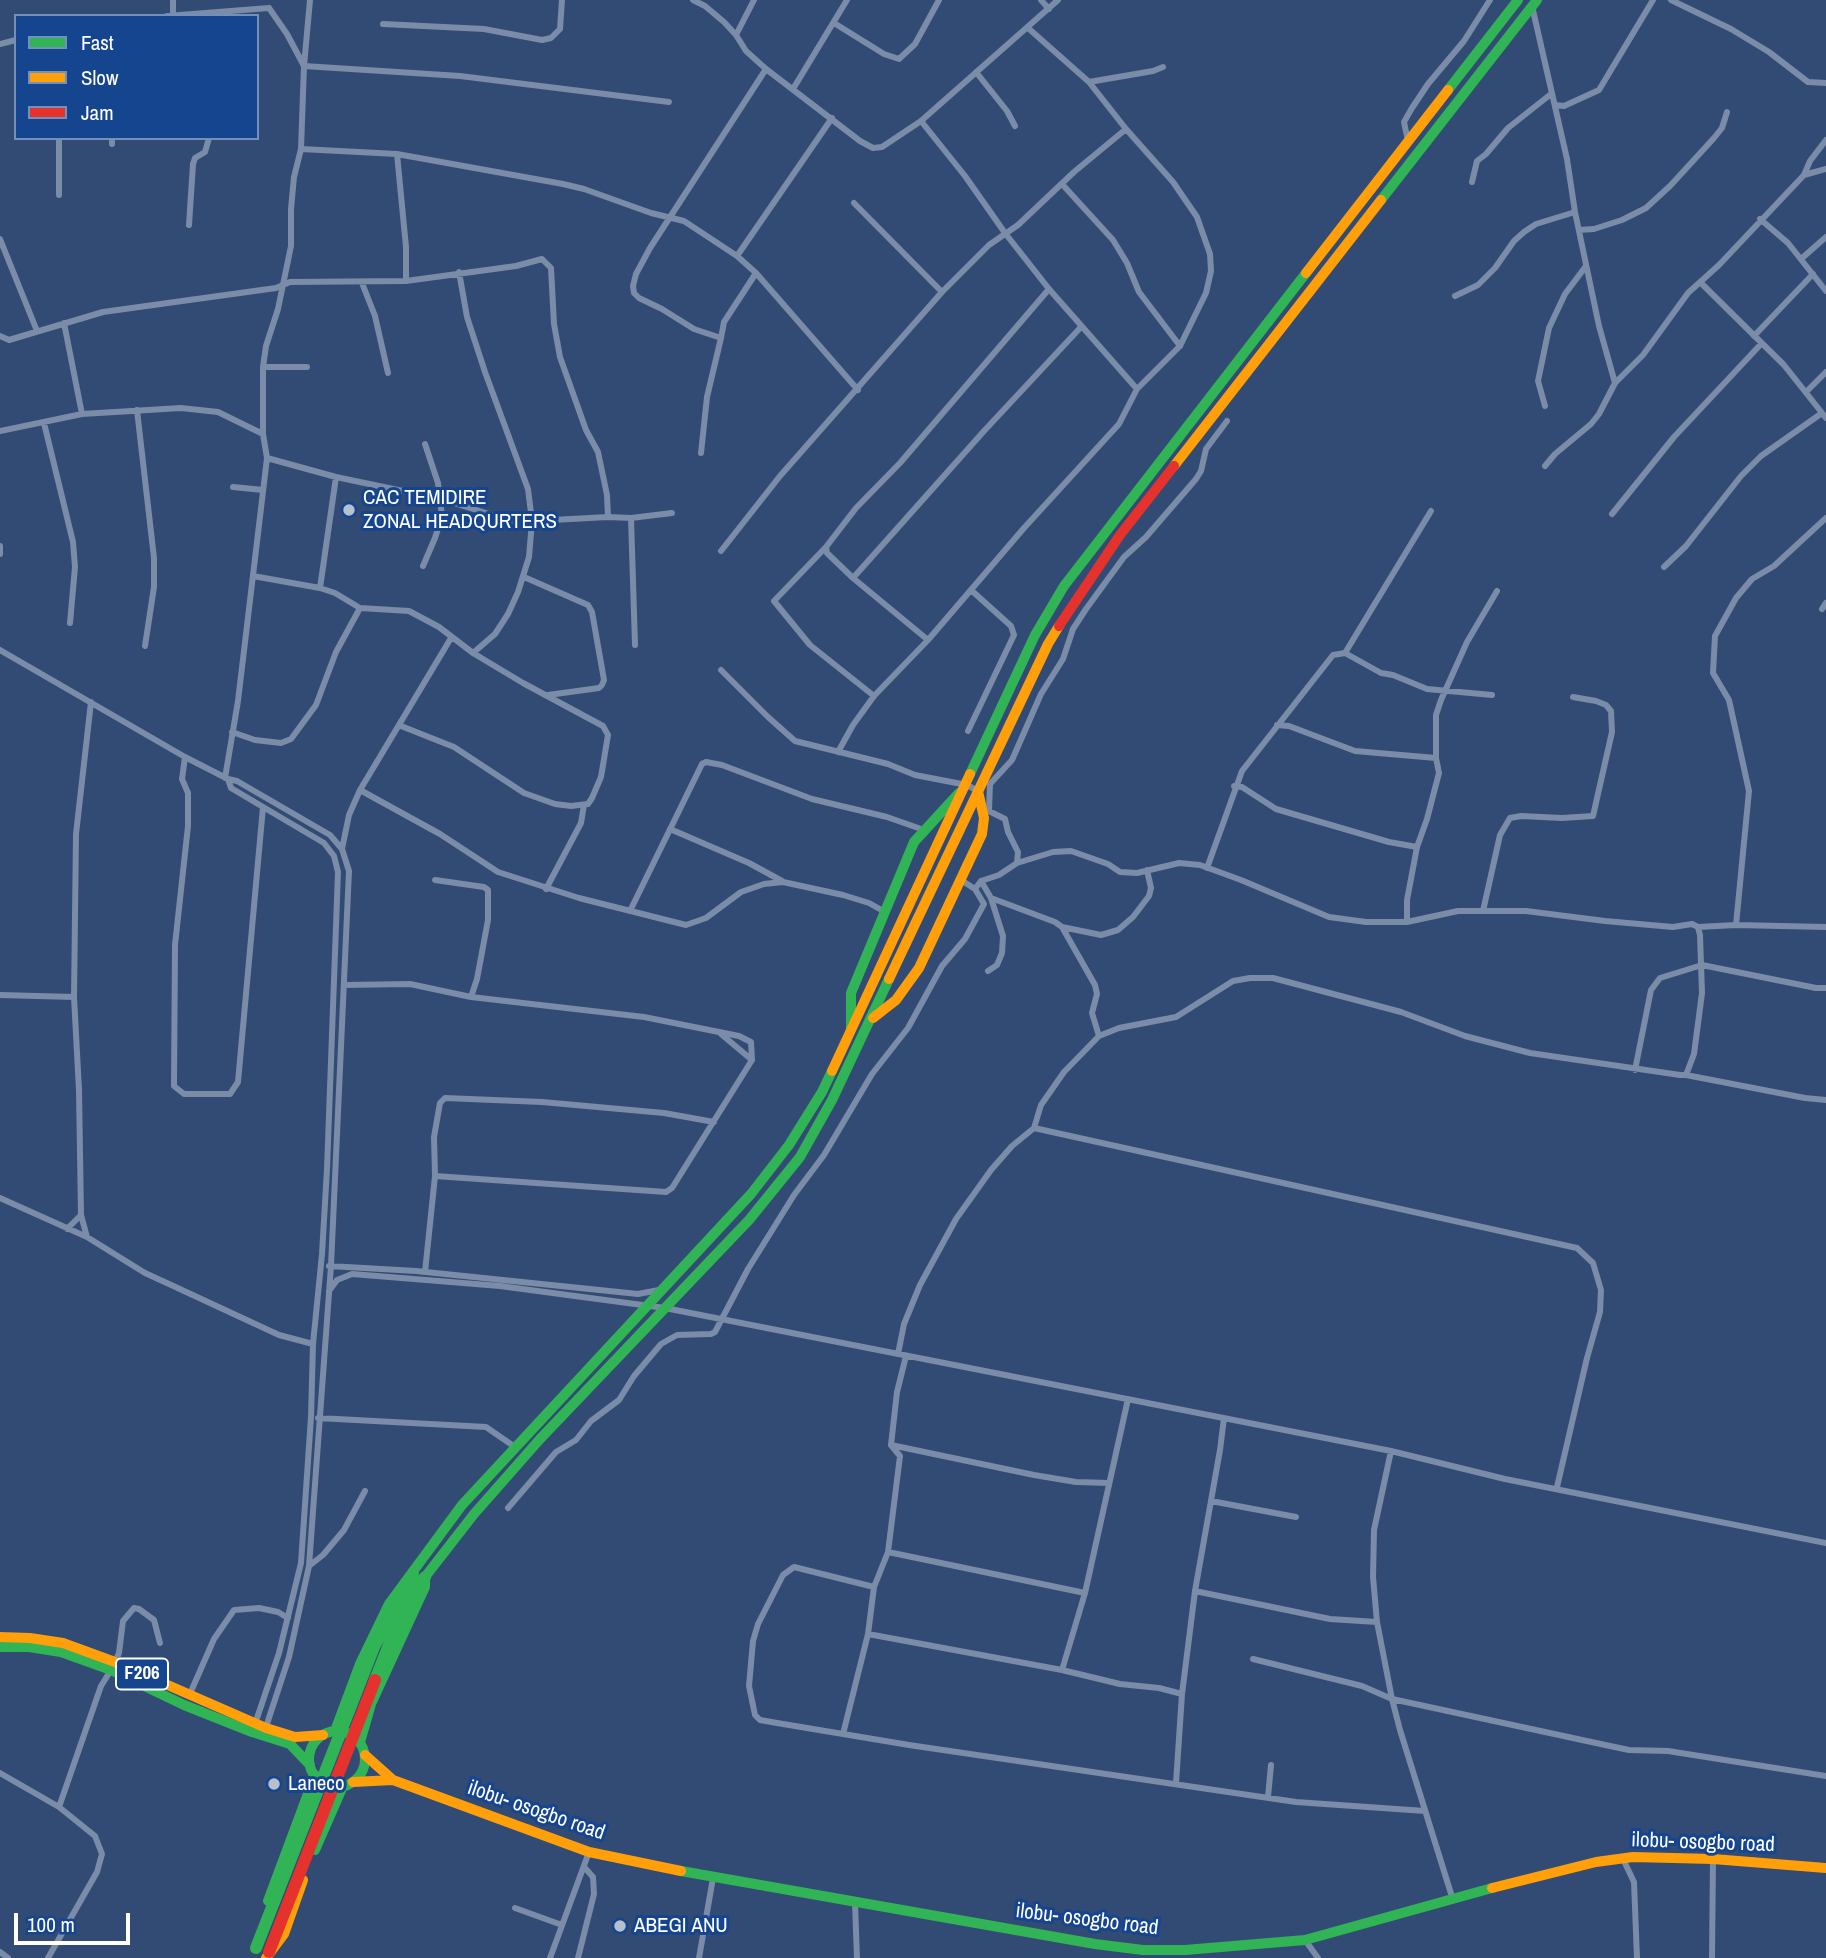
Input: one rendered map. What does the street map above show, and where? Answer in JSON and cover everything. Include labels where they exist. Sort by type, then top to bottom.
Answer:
[{"type":"main road","points":[[261,1954],[261,1919],[312,1770],[312,1748],[329,1733],[389,1604],[419,1575],[540,1439],[750,1220],[800,1157],[832,1100],[870,1021],[973,788],[1035,635],[1064,586],[1518,0]]},
{"type":"main road","points":[[261,1954],[374,1647],[462,1505],[751,1194],[789,1145],[822,1092],[973,788],[1048,644],[1120,535],[1533,2]]},
{"type":"main road","points":[[850,1032],[851,993],[915,842],[924,830],[973,788]]},
{"type":"main road","points":[[870,1021],[896,1000],[919,968],[982,834],[984,818],[973,788]]},
{"type":"main road","points":[[360,1742],[371,1704],[425,1587],[419,1575]]},
{"type":"main road","name":"F206","points":[[0,1637],[63,1643],[189,1696],[290,1744],[312,1770]]},
{"type":"main road","name":"F206","points":[[0,1647],[29,1647],[113,1666],[184,1705],[259,1730],[295,1737],[329,1733]]},
{"type":"main road","points":[[329,1733],[349,1733],[360,1742],[365,1755],[393,1780]]},
{"type":"main road","points":[[261,1954],[284,1934],[310,1862],[348,1784],[363,1770],[365,1755]]},
{"type":"main road","points":[[312,1770],[329,1785],[393,1780]]},
{"type":"main road","name":"ilobu- osogbo road","points":[[393,1780],[589,1852],[713,1878],[855,1903],[1095,1944],[1186,1954],[1305,1940],[1546,1873],[1596,1862],[1623,1859],[1713,1859],[1826,1868]]},
{"type":"street","points":[[269,8],[272,0]]},
{"type":"street","points":[[259,1730],[301,1563],[313,1344],[321,1265],[338,872],[334,856],[324,843],[231,788],[226,778],[267,458],[263,434],[263,366],[292,246],[294,177],[301,149],[310,0]]},
{"type":"street","points":[[383,24],[484,29],[542,40],[551,38],[561,29],[562,0]]},
{"type":"street","points":[[694,0],[705,6],[736,35],[746,51],[766,69],[873,148],[882,147],[921,121],[1058,0]]},
{"type":"street","points":[[736,35],[754,0]]},
{"type":"street","points":[[793,89],[848,0]]},
{"type":"street","points":[[834,23],[884,54],[899,59],[915,44],[939,0]]},
{"type":"street","points":[[1041,0],[1049,9]]},
{"type":"street","points":[[1408,141],[1405,122],[1412,108],[1464,41],[1490,0]]},
{"type":"street","points":[[1555,105],[1564,106],[1599,90],[1653,0]]},
{"type":"street","points":[[1671,0],[1699,12],[1750,41],[1808,82],[1826,83]]},
{"type":"street","points":[[1533,2],[1567,159],[1586,266],[1615,383]]},
{"type":"street","points":[[208,14],[269,8]]},
{"type":"street","points":[[269,8],[304,66]]},
{"type":"street","points":[[838,752],[874,696],[928,640],[1024,528],[1119,424],[1137,389],[1180,346],[1206,293],[1211,271],[1210,254],[1197,217],[1173,181],[1126,129],[1089,82],[1028,28]]},
{"type":"street","points":[[304,66],[460,76],[669,102]]},
{"type":"street","points":[[1089,82],[1163,67]]},
{"type":"street","points":[[721,338],[694,329],[639,298],[634,293],[633,285],[636,274],[670,218],[766,69]]},
{"type":"street","points":[[976,72],[1016,126]]},
{"type":"street","points":[[1472,182],[1477,160],[1486,154],[1508,128],[1552,94]]},
{"type":"street","points":[[1579,230],[1613,223],[1646,208],[1714,138],[1722,128],[1727,112]]},
{"type":"street","points":[[737,256],[832,118]]},
{"type":"street","points":[[921,121],[1049,289],[1137,389]]},
{"type":"street","points":[[721,551],[780,476],[943,292],[989,245],[1018,225],[1126,129]]},
{"type":"street","points":[[58,195],[59,140]]},
{"type":"street","points":[[189,225],[193,164],[195,158],[205,152],[208,140]]},
{"type":"street","points":[[1545,466],[1555,454],[1591,424],[1615,383],[1643,355],[1688,293],[1719,265],[1804,175],[1826,140]]},
{"type":"street","points":[[301,149],[397,154],[584,189],[670,218],[684,220],[737,256],[756,273],[858,390]]},
{"type":"street","points":[[397,154],[406,247],[406,281]]},
{"type":"street","points":[[1804,175],[1826,169]]},
{"type":"street","points":[[1062,184],[1113,240],[1127,263],[1139,292],[1180,346]]},
{"type":"street","points":[[855,202],[943,292]]},
{"type":"street","points":[[1455,296],[1478,285],[1524,232],[1536,224],[1575,212]]},
{"type":"street","points":[[1760,219],[1774,229],[1826,291]]},
{"type":"street","points":[[1801,259],[1826,237]]},
{"type":"street","points":[[0,239],[37,331]]},
{"type":"street","points":[[0,336],[9,340],[103,312],[282,286],[290,282],[406,281],[516,266],[542,259],[551,268],[554,324],[560,356],[586,430],[598,452],[607,495],[608,517]]},
{"type":"street","points":[[1545,406],[1538,381],[1549,328],[1565,294],[1586,266]]},
{"type":"street","points":[[459,272],[467,317],[528,489],[532,521],[529,557],[524,577],[508,614],[495,634],[473,653]]},
{"type":"street","points":[[701,453],[707,397],[724,323],[756,273]]},
{"type":"street","points":[[1754,336],[1813,274]]},
{"type":"street","points":[[1664,567],[1686,546],[1741,476],[1761,456],[1824,415],[1784,365],[1700,282]]},
{"type":"street","points":[[362,283],[375,316],[388,373]]},
{"type":"street","points":[[874,696],[810,645],[774,601],[826,547],[856,508],[900,463],[1049,289]]},
{"type":"street","points":[[64,323],[82,414]]},
{"type":"street","points":[[853,578],[1081,327]]},
{"type":"street","points":[[1612,514],[1674,437],[1761,344]]},
{"type":"street","points":[[263,366],[307,367]]},
{"type":"street","points":[[1805,392],[1826,372]]},
{"type":"street","points":[[0,431],[82,414],[181,408],[218,412],[263,434]]},
{"type":"street","points":[[137,410],[155,587],[145,646]]},
{"type":"street","points":[[1017,863],[1018,852],[1005,819],[989,811],[990,784],[1012,760],[1041,694],[1063,659],[1073,629],[1086,609],[1124,556],[1146,537],[1196,479],[1201,471],[1206,449],[1227,421]]},
{"type":"street","points":[[44,423],[73,542],[75,567],[70,623]]},
{"type":"street","points":[[423,566],[442,516],[441,499],[425,444]]},
{"type":"street","points":[[267,458],[335,477],[441,499],[515,522],[631,518],[672,513]]},
{"type":"street","points":[[320,588],[335,477]]},
{"type":"street","points":[[233,487],[263,490]]},
{"type":"street","points":[[1345,653],[1431,511]]},
{"type":"street","points":[[1736,925],[1749,791],[1729,699],[1713,673],[1715,636],[1737,598],[1752,579],[1774,566],[1826,517]]},
{"type":"street","points":[[631,518],[635,645]]},
{"type":"street","points":[[0,546],[0,554]]},
{"type":"street","points":[[826,547],[827,553],[853,578],[928,640]]},
{"type":"street","points":[[253,576],[320,588],[335,593],[360,608],[409,611],[439,627],[473,653],[603,726],[607,730],[601,776],[592,798],[584,805],[555,804],[524,793],[454,747],[401,726]]},
{"type":"street","points":[[524,577],[588,605],[592,612],[604,680],[602,685],[599,688],[548,695]]},
{"type":"street","points":[[968,731],[1014,635],[1011,626],[971,590]]},
{"type":"street","points":[[1406,922],[1407,900],[1417,847],[1436,791],[1439,773],[1436,758],[1436,715],[1467,642],[1497,591]]},
{"type":"street","points":[[232,732],[255,740],[281,743],[291,739],[316,705],[336,653],[360,608]]},
{"type":"street","points":[[342,849],[349,815],[360,790],[452,638]]},
{"type":"street","points":[[0,650],[186,757],[226,778],[237,780],[330,835],[342,849],[349,871],[331,1266],[309,1566],[289,1657],[259,1730]]},
{"type":"street","points":[[1207,868],[1234,786],[1242,771],[1328,660],[1338,653],[1345,653],[1381,673],[1427,689],[1492,695]]},
{"type":"street","points":[[721,670],[795,741],[888,764],[915,775],[973,788]]},
{"type":"street","points":[[1483,911],[1500,835],[1510,818],[1593,816],[1612,732],[1611,711],[1606,705],[1573,698]]},
{"type":"street","points":[[87,1237],[81,1215],[74,997],[76,834],[91,702]]},
{"type":"street","points":[[1277,725],[1289,726],[1356,751],[1436,758]]},
{"type":"street","points":[[186,757],[182,779],[188,793],[188,826],[175,945],[174,1086],[184,1094],[230,1094],[238,1082],[263,807]]},
{"type":"street","points":[[629,911],[702,764],[709,761],[812,799],[887,817],[924,830]]},
{"type":"street","points":[[1234,786],[1242,787],[1276,809],[1389,842],[1417,847]]},
{"type":"street","points":[[360,790],[440,834],[498,873],[546,889],[686,925],[706,918],[741,892],[764,884],[783,882]]},
{"type":"street","points":[[546,889],[581,823],[584,805]]},
{"type":"street","points":[[670,829],[749,863],[783,882],[843,895],[887,912]]},
{"type":"street","points":[[975,889],[981,881],[999,875],[1017,863],[1053,852],[1071,851],[1108,864],[1121,872],[1137,873],[1179,863],[1207,868],[1329,917],[1366,922],[1406,922],[1450,912],[1526,911],[1673,926],[1692,924],[1698,927],[1826,927]]},
{"type":"street","points":[[991,898],[1062,927],[1101,936],[1118,930],[1133,918],[1149,896],[1152,888],[1147,870]]},
{"type":"street","points":[[435,880],[484,887],[488,890],[488,920],[471,997]]},
{"type":"street","points":[[508,1508],[556,1452],[576,1440],[591,1422],[619,1400],[634,1376],[661,1344],[669,1338],[687,1333],[711,1334],[716,1329],[763,1244],[794,1195],[824,1156],[872,1074],[900,1041],[942,966],[965,939],[984,904],[975,889],[961,880]]},
{"type":"street","points":[[981,881],[991,898],[1003,936],[1002,953],[997,965],[988,971]]},
{"type":"street","points":[[1062,927],[1095,985],[1097,994],[1092,1013],[1099,1037]]},
{"type":"street","points":[[1686,1075],[1694,1054],[1702,993],[1698,927]]},
{"type":"street","points":[[1635,1070],[1651,990],[1660,978],[1702,965],[1826,988]]},
{"type":"street","points":[[898,1354],[904,1324],[920,1284],[956,1219],[991,1170],[1012,1146],[1034,1128],[1041,1105],[1064,1072],[1099,1037],[1119,1028],[1176,1017],[1233,981],[1273,978],[1401,1012],[1465,1036],[1507,1047],[1826,1100]]},
{"type":"street","points":[[344,985],[410,984],[471,997],[644,1017],[739,1036],[751,1042],[752,1060],[673,1188],[666,1192],[435,1176]]},
{"type":"street","points":[[0,995],[74,997]]},
{"type":"street","points":[[719,1033],[752,1060]]},
{"type":"street","points":[[425,1272],[435,1176],[434,1137],[440,1103],[446,1098],[542,1102],[664,1113],[714,1122]]},
{"type":"street","points":[[1034,1128],[1577,1248],[1593,1262],[1601,1290],[1601,1312],[1587,1358],[1557,1487]]},
{"type":"street","points":[[0,1198],[87,1237],[145,1273],[279,1335],[313,1344]]},
{"type":"street","points":[[67,1229],[81,1215]]},
{"type":"street","points":[[321,1265],[425,1272],[638,1294],[661,1290]]},
{"type":"street","points":[[329,1291],[337,1280],[352,1274],[500,1286],[721,1317],[1391,1451],[1505,1479],[1557,1487],[1826,1543]]},
{"type":"street","points":[[843,1734],[868,1634],[874,1587],[888,1552],[900,1456],[891,1445],[897,1392],[906,1356]]},
{"type":"street","points":[[1062,1670],[1085,1593],[1128,1399]]},
{"type":"street","points":[[318,1418],[486,1427],[515,1447]]},
{"type":"street","points":[[1176,1783],[1182,1694],[1195,1591],[1224,1418]]},
{"type":"street","points":[[891,1445],[1034,1475],[1076,1482],[1109,1483]]},
{"type":"street","points":[[1391,1451],[1374,1530],[1373,1577],[1377,1622],[1392,1699],[1453,1900]]},
{"type":"street","points":[[309,1566],[323,1555],[344,1530],[365,1491]]},
{"type":"street","points":[[1211,1501],[1296,1517]]},
{"type":"street","points":[[888,1552],[1085,1593]]},
{"type":"street","points":[[874,1587],[794,1567],[783,1574],[752,1641],[749,1686],[755,1715],[761,1720],[843,1734],[1296,1802],[1425,1811]]},
{"type":"street","points":[[1195,1591],[1329,1619],[1377,1622]]},
{"type":"street","points":[[59,1807],[101,1686],[119,1653],[123,1621],[134,1608],[154,1620],[160,1643]]},
{"type":"street","points":[[189,1696],[214,1639],[234,1610],[258,1608],[278,1612],[288,1618]]},
{"type":"street","points":[[868,1634],[1182,1694]]},
{"type":"street","points":[[1253,1660],[1362,1686],[1392,1699],[1629,1750],[1668,1751],[1826,1776]]},
{"type":"street","points":[[1268,1797],[1271,1765]]},
{"type":"street","points":[[0,1773],[59,1807],[94,1836],[102,1854],[97,1872],[48,1958]]},
{"type":"street","points":[[551,1958],[589,1852]]},
{"type":"street","points":[[1623,1859],[1634,1882],[1637,1958]]},
{"type":"street","points":[[1712,1958],[1713,1859]]},
{"type":"street","points":[[578,1958],[594,1894],[593,1877],[585,1867]]},
{"type":"street","points":[[699,1958],[713,1878]]},
{"type":"street","points":[[855,1903],[857,1958]]},
{"type":"street","points":[[516,1908],[562,1925]]},
{"type":"street","points":[[1305,1940],[1318,1958]]},
{"type":"street","points":[[0,1952],[9,1958]]},
{"type":"traffic: fast","points":[[1448,90],[1518,0]]},
{"type":"traffic: fast","points":[[1381,200],[1537,0]]},
{"type":"traffic: fast","points":[[970,774],[1035,635],[1064,586],[1306,273]]},
{"type":"traffic: fast","points":[[851,1028],[851,993],[914,842],[959,793]]},
{"type":"traffic: fast","points":[[360,1742],[371,1704],[425,1587],[425,1577],[474,1514],[540,1439],[749,1220],[800,1157],[832,1100],[889,979]]},
{"type":"traffic: fast","points":[[335,1731],[360,1664],[389,1604],[462,1505],[751,1194],[789,1145],[832,1071]]},
{"type":"traffic: fast","points":[[256,1948],[374,1647],[413,1574]]},
{"type":"traffic: fast","points":[[375,1680],[392,1637],[425,1577]]},
{"type":"traffic: fast","points":[[0,1647],[29,1647],[61,1652],[111,1670],[184,1705],[290,1744],[310,1765]]},
{"type":"traffic: fast","points":[[337,1731],[348,1733],[357,1739],[363,1748],[365,1759],[363,1770],[357,1779],[348,1785],[337,1787],[326,1785],[317,1779],[311,1770],[309,1759],[311,1748],[317,1739],[326,1733],[337,1731]]},
{"type":"traffic: fast","points":[[268,1901],[315,1775]]},
{"type":"traffic: fast","points":[[315,1850],[343,1786]]},
{"type":"traffic: fast","points":[[681,1871],[1095,1944],[1143,1950],[1185,1950],[1305,1940],[1492,1888]]},
{"type":"traffic: slow","points":[[1306,273],[1448,90]]},
{"type":"traffic: slow","points":[[1174,466],[1381,200]]},
{"type":"traffic: slow","points":[[889,979],[1048,644],[1059,626]]},
{"type":"traffic: slow","points":[[832,1071],[970,774]]},
{"type":"traffic: slow","points":[[873,1018],[896,1000],[919,968],[982,834],[984,818],[978,791]]},
{"type":"traffic: slow","points":[[0,1637],[63,1643],[115,1662],[266,1728],[295,1737],[323,1735]]},
{"type":"traffic: slow","points":[[365,1755],[393,1780]]},
{"type":"traffic: slow","points":[[353,1782],[393,1780],[589,1852],[681,1871]]},
{"type":"traffic: slow","points":[[1492,1888],[1596,1862],[1633,1857],[1713,1859],[1826,1868]]},
{"type":"traffic: slow","points":[[266,1958],[284,1934],[303,1880]]},
{"type":"traffic: jam","points":[[1059,626],[1120,535],[1174,466]]},
{"type":"traffic: jam","points":[[269,1952],[375,1680]]},
{"type":"place","name":"CAC TEMIDIRE ZONAL HEADQURTERS","points":[[349,510]]},
{"type":"place","name":"Laneco","points":[[274,1784]]},
{"type":"place","name":"ABEGI ANU","points":[[620,1926]]}]
